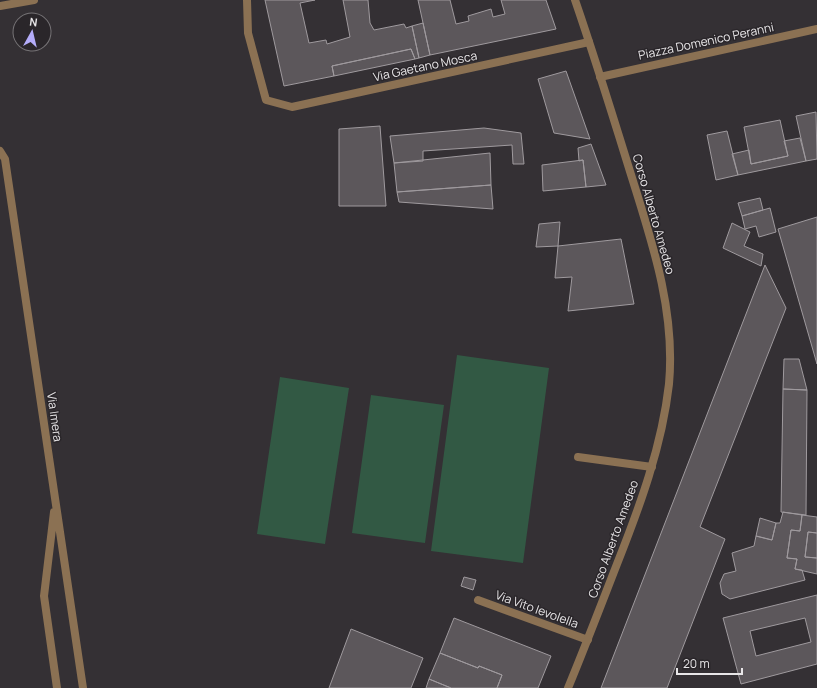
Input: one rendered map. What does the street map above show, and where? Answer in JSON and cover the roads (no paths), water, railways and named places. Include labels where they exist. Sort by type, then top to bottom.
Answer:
[{"type":"street","points":[[0,6],[34,0]]},
{"type":"street","name":"Via Gaetano Mosca","points":[[247,0],[248,33],[266,100],[292,107],[589,42]]},
{"type":"street","name":"Corso Alberto Amedeo","points":[[568,688],[631,528],[652,467],[663,422],[669,382],[669,342],[666,306],[657,259],[575,0]]},
{"type":"street","name":"Piazza Domenico Peranni","points":[[600,77],[817,29]]},
{"type":"street","name":"Via Imera","points":[[0,151],[5,159],[83,688]]},
{"type":"street","points":[[578,457],[652,467]]},
{"type":"street","points":[[56,501],[44,596],[56,688]]},
{"type":"street","name":"Via Vito Ievolella","points":[[478,600],[588,640]]}]
